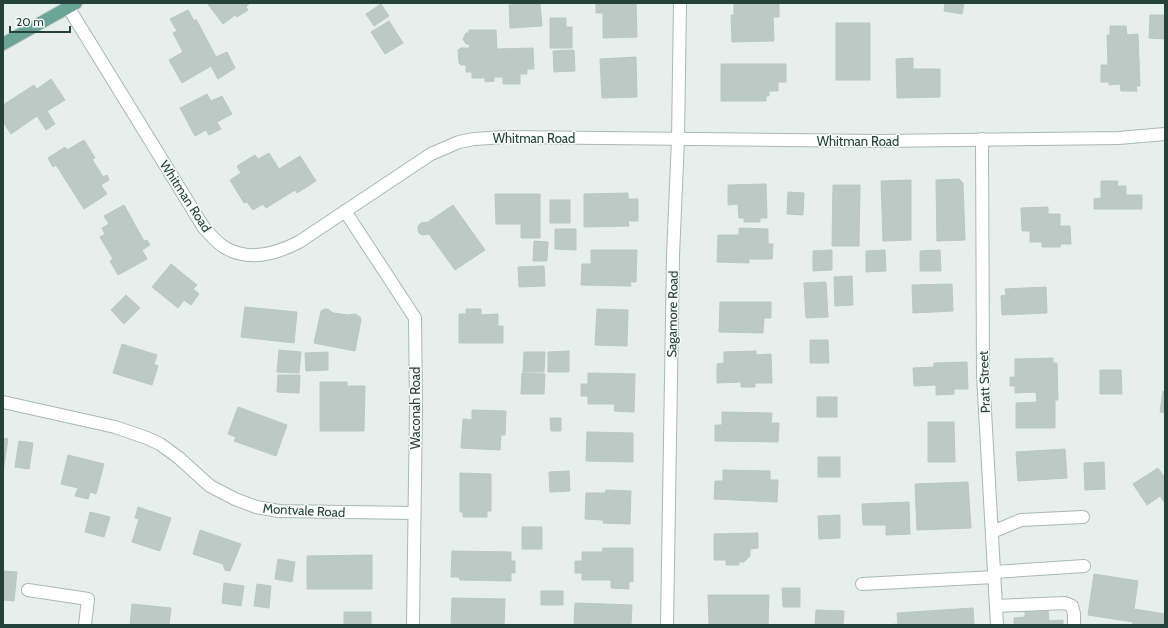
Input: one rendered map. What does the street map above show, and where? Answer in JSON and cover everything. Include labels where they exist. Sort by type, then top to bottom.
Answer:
[{"type":"main road","points":[[3,44],[72,5]]},
{"type":"street","name":"Sagamore Road","points":[[667,625],[673,256],[678,139],[680,3]]},
{"type":"street","name":"Whitman Road","points":[[72,5],[204,228],[224,248],[245,255],[261,255],[277,252],[299,242],[431,154],[459,142],[474,139],[506,137],[871,141],[1119,138],[1165,134]]},
{"type":"street","name":"Pratt Street","points":[[982,140],[984,375],[997,625]]},
{"type":"street","name":"Waconah Road","points":[[345,211],[415,318],[416,407],[413,625]]},
{"type":"street","name":"Montvale Road","points":[[3,402],[115,428],[147,438],[160,444],[179,458],[210,486],[235,499],[256,507],[279,511],[414,514]]},
{"type":"street","points":[[992,532],[1021,520],[1083,518]]},
{"type":"street","points":[[862,584],[1084,566]]},
{"type":"street","points":[[28,590],[88,599],[85,625]]},
{"type":"street","points":[[996,606],[1065,603],[1072,606],[1074,625]]},
{"type":"building","points":[[207,3],[250,3],[246,7],[248,10],[237,17],[235,15],[223,24]]},
{"type":"building","points":[[540,3],[542,26],[510,28],[509,5]]},
{"type":"building","points":[[596,3],[636,3],[637,37],[603,38],[603,13],[596,13]]},
{"type":"building","points":[[734,3],[779,3],[779,17],[773,17],[774,41],[732,42],[731,15],[734,15]]},
{"type":"building","points":[[945,3],[964,3],[962,14],[944,11]]},
{"type":"building","points":[[381,4],[389,16],[374,26],[366,14]]},
{"type":"building","points":[[188,10],[194,21],[196,19],[216,57],[227,52],[235,68],[218,79],[211,66],[182,83],[169,60],[183,52],[173,33],[177,31],[170,19]]},
{"type":"building","points":[[1150,15],[1165,15],[1165,39],[1149,38]]},
{"type":"building","points":[[550,18],[566,18],[566,27],[572,27],[572,48],[550,48]]},
{"type":"building","points":[[389,21],[403,43],[385,54],[371,32]]},
{"type":"building","points":[[836,23],[870,23],[870,80],[836,80]]},
{"type":"building","points":[[1110,26],[1126,26],[1127,35],[1138,34],[1140,86],[1136,86],[1137,91],[1121,91],[1120,84],[1109,85],[1109,82],[1101,82],[1101,65],[1108,65],[1107,35],[1110,35]]},
{"type":"building","points":[[469,30],[496,30],[497,49],[533,48],[534,69],[527,69],[527,74],[520,74],[520,84],[503,84],[503,77],[494,77],[494,81],[485,82],[485,78],[472,78],[472,72],[466,72],[466,65],[461,65],[459,63],[458,50],[461,48],[470,48],[469,44],[466,44],[463,39],[466,33],[469,33]]},
{"type":"building","points":[[574,50],[575,71],[554,72],[553,51]]},
{"type":"building","points":[[636,57],[637,97],[602,98],[600,59]]},
{"type":"building","points":[[913,58],[913,69],[940,69],[940,97],[897,98],[896,59]]},
{"type":"building","points":[[721,64],[786,64],[786,82],[778,82],[778,91],[769,91],[769,96],[766,96],[766,101],[721,101]]},
{"type":"building","points":[[51,79],[65,100],[47,111],[55,124],[46,130],[37,116],[11,134],[3,122],[3,105],[34,85],[37,89]]},
{"type":"building","points":[[207,94],[211,101],[222,96],[232,114],[217,122],[221,129],[209,135],[206,130],[195,136],[180,108]]},
{"type":"building","points":[[84,140],[95,158],[92,159],[103,177],[107,175],[109,180],[101,185],[107,194],[84,209],[56,165],[53,167],[48,158],[65,147],[67,150]]},
{"type":"building","points":[[269,153],[279,169],[300,156],[316,181],[297,193],[295,190],[266,208],[263,204],[253,210],[247,202],[244,203],[230,180],[241,173],[237,166],[255,155],[258,159]]},
{"type":"building","points":[[959,179],[963,183],[965,240],[937,241],[936,180]]},
{"type":"building","points":[[911,180],[911,240],[883,241],[881,181]]},
{"type":"building","points":[[1101,181],[1118,181],[1117,186],[1126,186],[1126,195],[1142,195],[1142,209],[1094,209],[1094,199],[1101,198]]},
{"type":"building","points":[[766,184],[767,218],[760,218],[760,222],[744,222],[744,218],[739,218],[738,204],[728,205],[728,185]]},
{"type":"building","points":[[833,185],[860,185],[859,246],[832,246]]},
{"type":"building","points":[[788,192],[804,193],[803,215],[787,214]]},
{"type":"building","points":[[628,193],[628,199],[638,199],[638,221],[628,221],[629,226],[584,227],[584,194]]},
{"type":"building","points":[[495,194],[540,194],[540,238],[521,238],[521,224],[496,224]]},
{"type":"building","points":[[550,200],[570,200],[570,223],[550,223]]},
{"type":"building","points":[[124,205],[144,241],[147,240],[150,245],[142,250],[147,259],[118,275],[110,261],[113,259],[100,237],[105,234],[102,228],[109,224],[104,216]]},
{"type":"building","points":[[453,205],[485,250],[455,270],[429,234],[422,235],[418,230],[418,226],[421,223],[428,222]]},
{"type":"building","points":[[1048,207],[1048,214],[1060,214],[1060,226],[1070,226],[1071,244],[1061,244],[1060,247],[1042,247],[1042,242],[1030,242],[1030,231],[1022,231],[1021,208]]},
{"type":"building","points":[[739,228],[768,229],[768,244],[773,244],[772,259],[749,259],[749,263],[717,262],[718,235],[739,235]]},
{"type":"building","points":[[555,229],[576,229],[576,250],[555,249]]},
{"type":"building","points":[[534,241],[548,242],[547,261],[533,261]]},
{"type":"building","points":[[591,250],[637,250],[636,282],[630,282],[631,286],[581,285],[582,264],[591,264]]},
{"type":"building","points":[[832,250],[832,270],[813,271],[813,251]]},
{"type":"building","points":[[885,250],[886,271],[866,272],[866,251]]},
{"type":"building","points":[[940,250],[941,271],[920,271],[920,251]]},
{"type":"building","points":[[171,264],[197,285],[193,289],[199,294],[191,305],[184,300],[178,308],[152,287]]},
{"type":"building","points":[[544,266],[545,286],[519,287],[518,267]]},
{"type":"building","points":[[852,276],[853,305],[835,306],[834,277]]},
{"type":"building","points":[[826,282],[828,317],[806,318],[804,283]]},
{"type":"building","points":[[952,284],[953,311],[913,313],[912,285]]},
{"type":"building","points":[[1046,287],[1047,313],[1002,315],[1001,296],[1006,295],[1005,289]]},
{"type":"building","points":[[126,295],[140,308],[124,324],[111,310]]},
{"type":"building","points":[[720,302],[771,302],[771,318],[764,318],[763,333],[719,332]]},
{"type":"building","points":[[245,307],[297,312],[294,343],[241,337]]},
{"type":"building","points":[[328,309],[333,313],[348,315],[355,314],[360,317],[361,320],[355,351],[314,343],[321,311]]},
{"type":"building","points":[[466,309],[481,309],[481,315],[498,314],[498,326],[503,326],[503,343],[459,343],[459,314],[466,314]]},
{"type":"building","points":[[597,309],[628,310],[627,346],[595,345]]},
{"type":"building","points":[[810,340],[828,340],[829,363],[810,363]]},
{"type":"building","points":[[122,344],[157,355],[154,364],[158,366],[152,385],[113,373]]},
{"type":"building","points":[[279,350],[301,352],[299,373],[277,372]]},
{"type":"building","points":[[569,351],[569,372],[548,372],[548,352]]},
{"type":"building","points":[[756,351],[756,355],[771,354],[772,383],[755,383],[755,387],[741,387],[741,382],[717,383],[717,364],[724,363],[724,352]]},
{"type":"building","points":[[328,352],[328,370],[306,371],[305,353]]},
{"type":"building","points":[[524,352],[545,352],[544,372],[523,372]]},
{"type":"building","points":[[1053,358],[1053,363],[1057,363],[1058,400],[1055,400],[1055,428],[1016,428],[1016,403],[1037,402],[1036,392],[1015,393],[1015,386],[1010,386],[1010,377],[1015,377],[1015,359]]},
{"type":"building","points":[[967,362],[968,389],[954,389],[954,394],[936,395],[936,385],[914,386],[913,368],[934,367],[934,363]]},
{"type":"building","points":[[1100,370],[1121,370],[1122,394],[1100,394]]},
{"type":"building","points":[[522,373],[545,374],[544,394],[521,394]]},
{"type":"building","points":[[588,373],[635,374],[634,412],[614,411],[615,404],[588,404],[588,396],[581,396],[581,384],[588,384]]},
{"type":"building","points":[[278,375],[300,375],[299,393],[277,392]]},
{"type":"building","points":[[320,382],[347,382],[347,386],[365,386],[364,431],[320,431]]},
{"type":"building","points":[[1163,391],[1165,392],[1165,413],[1160,412]]},
{"type":"building","points":[[817,397],[837,397],[837,417],[817,417]]},
{"type":"building","points":[[238,407],[287,425],[276,456],[234,441],[236,437],[228,434]]},
{"type":"building","points":[[472,410],[506,411],[505,435],[501,435],[500,450],[461,448],[463,419],[472,420]]},
{"type":"building","points":[[722,412],[772,413],[771,423],[779,423],[778,442],[715,441],[715,425],[722,425]]},
{"type":"building","points":[[550,418],[561,418],[561,431],[551,431]]},
{"type":"building","points":[[928,422],[954,422],[955,462],[928,462]]},
{"type":"building","points":[[587,432],[633,433],[633,462],[586,461]]},
{"type":"building","points":[[3,438],[8,439],[3,472]]},
{"type":"building","points":[[19,441],[33,443],[29,469],[15,467]]},
{"type":"building","points":[[1065,449],[1067,478],[1018,481],[1016,452]]},
{"type":"building","points":[[68,455],[104,464],[96,494],[90,492],[88,499],[75,496],[78,488],[61,484]]},
{"type":"building","points":[[818,457],[840,457],[840,477],[818,477]]},
{"type":"building","points":[[1104,462],[1105,489],[1085,490],[1084,463]]},
{"type":"building","points":[[1158,468],[1165,478],[1165,503],[1160,496],[1147,505],[1133,484]]},
{"type":"building","points":[[723,470],[770,471],[770,480],[778,480],[777,502],[714,499],[715,481],[723,481]]},
{"type":"building","points":[[569,471],[570,491],[550,492],[549,472]]},
{"type":"building","points":[[460,473],[491,474],[491,511],[487,511],[487,517],[463,517],[463,512],[460,512]]},
{"type":"building","points":[[968,482],[971,528],[917,530],[915,484]]},
{"type":"building","points":[[606,490],[631,491],[630,524],[603,523],[603,520],[585,519],[586,493],[605,493]]},
{"type":"building","points":[[909,502],[910,534],[886,535],[886,525],[863,525],[862,504]]},
{"type":"building","points":[[138,507],[171,518],[160,551],[132,542],[139,519],[135,518]]},
{"type":"building","points":[[90,512],[110,517],[104,537],[85,532]]},
{"type":"building","points":[[840,515],[840,538],[819,539],[818,516]]},
{"type":"building","points":[[522,527],[542,527],[542,549],[522,549]]},
{"type":"building","points":[[200,530],[241,544],[230,571],[225,570],[223,564],[193,554]]},
{"type":"building","points":[[758,533],[758,548],[750,549],[750,556],[744,562],[739,562],[739,565],[726,565],[726,560],[714,560],[714,534]]},
{"type":"building","points":[[603,548],[633,548],[633,582],[629,581],[629,589],[611,588],[611,580],[582,580],[582,573],[575,573],[575,561],[582,561],[582,552],[602,552]]},
{"type":"building","points":[[452,551],[511,552],[511,561],[515,561],[515,573],[511,573],[511,581],[460,580],[459,577],[451,577]]},
{"type":"building","points":[[372,555],[372,589],[307,589],[307,556]]},
{"type":"building","points":[[278,559],[295,562],[292,582],[275,579]]},
{"type":"building","points":[[3,571],[17,572],[14,601],[3,600]]},
{"type":"building","points":[[1094,574],[1138,581],[1134,609],[1165,614],[1165,625],[1132,625],[1133,622],[1088,615]]},
{"type":"building","points":[[224,583],[244,586],[241,606],[222,603]]},
{"type":"building","points":[[257,584],[271,586],[269,608],[254,606]]},
{"type":"building","points":[[782,588],[800,588],[800,607],[783,607]]},
{"type":"building","points":[[541,591],[563,591],[563,605],[541,605]]},
{"type":"building","points":[[708,595],[769,595],[768,625],[709,625]]},
{"type":"building","points":[[452,598],[505,599],[504,625],[451,625]]},
{"type":"building","points":[[575,603],[632,605],[631,625],[574,625]]},
{"type":"building","points":[[132,604],[171,608],[169,625],[130,625]]},
{"type":"building","points":[[973,608],[974,625],[886,625],[898,624],[897,613]]},
{"type":"building","points":[[1048,608],[1049,621],[1063,620],[1063,625],[1014,625],[1014,618],[1025,617],[1025,610]]},
{"type":"building","points":[[816,610],[844,611],[843,625],[815,625]]},
{"type":"building","points":[[344,612],[371,612],[371,625],[344,625]]}]
